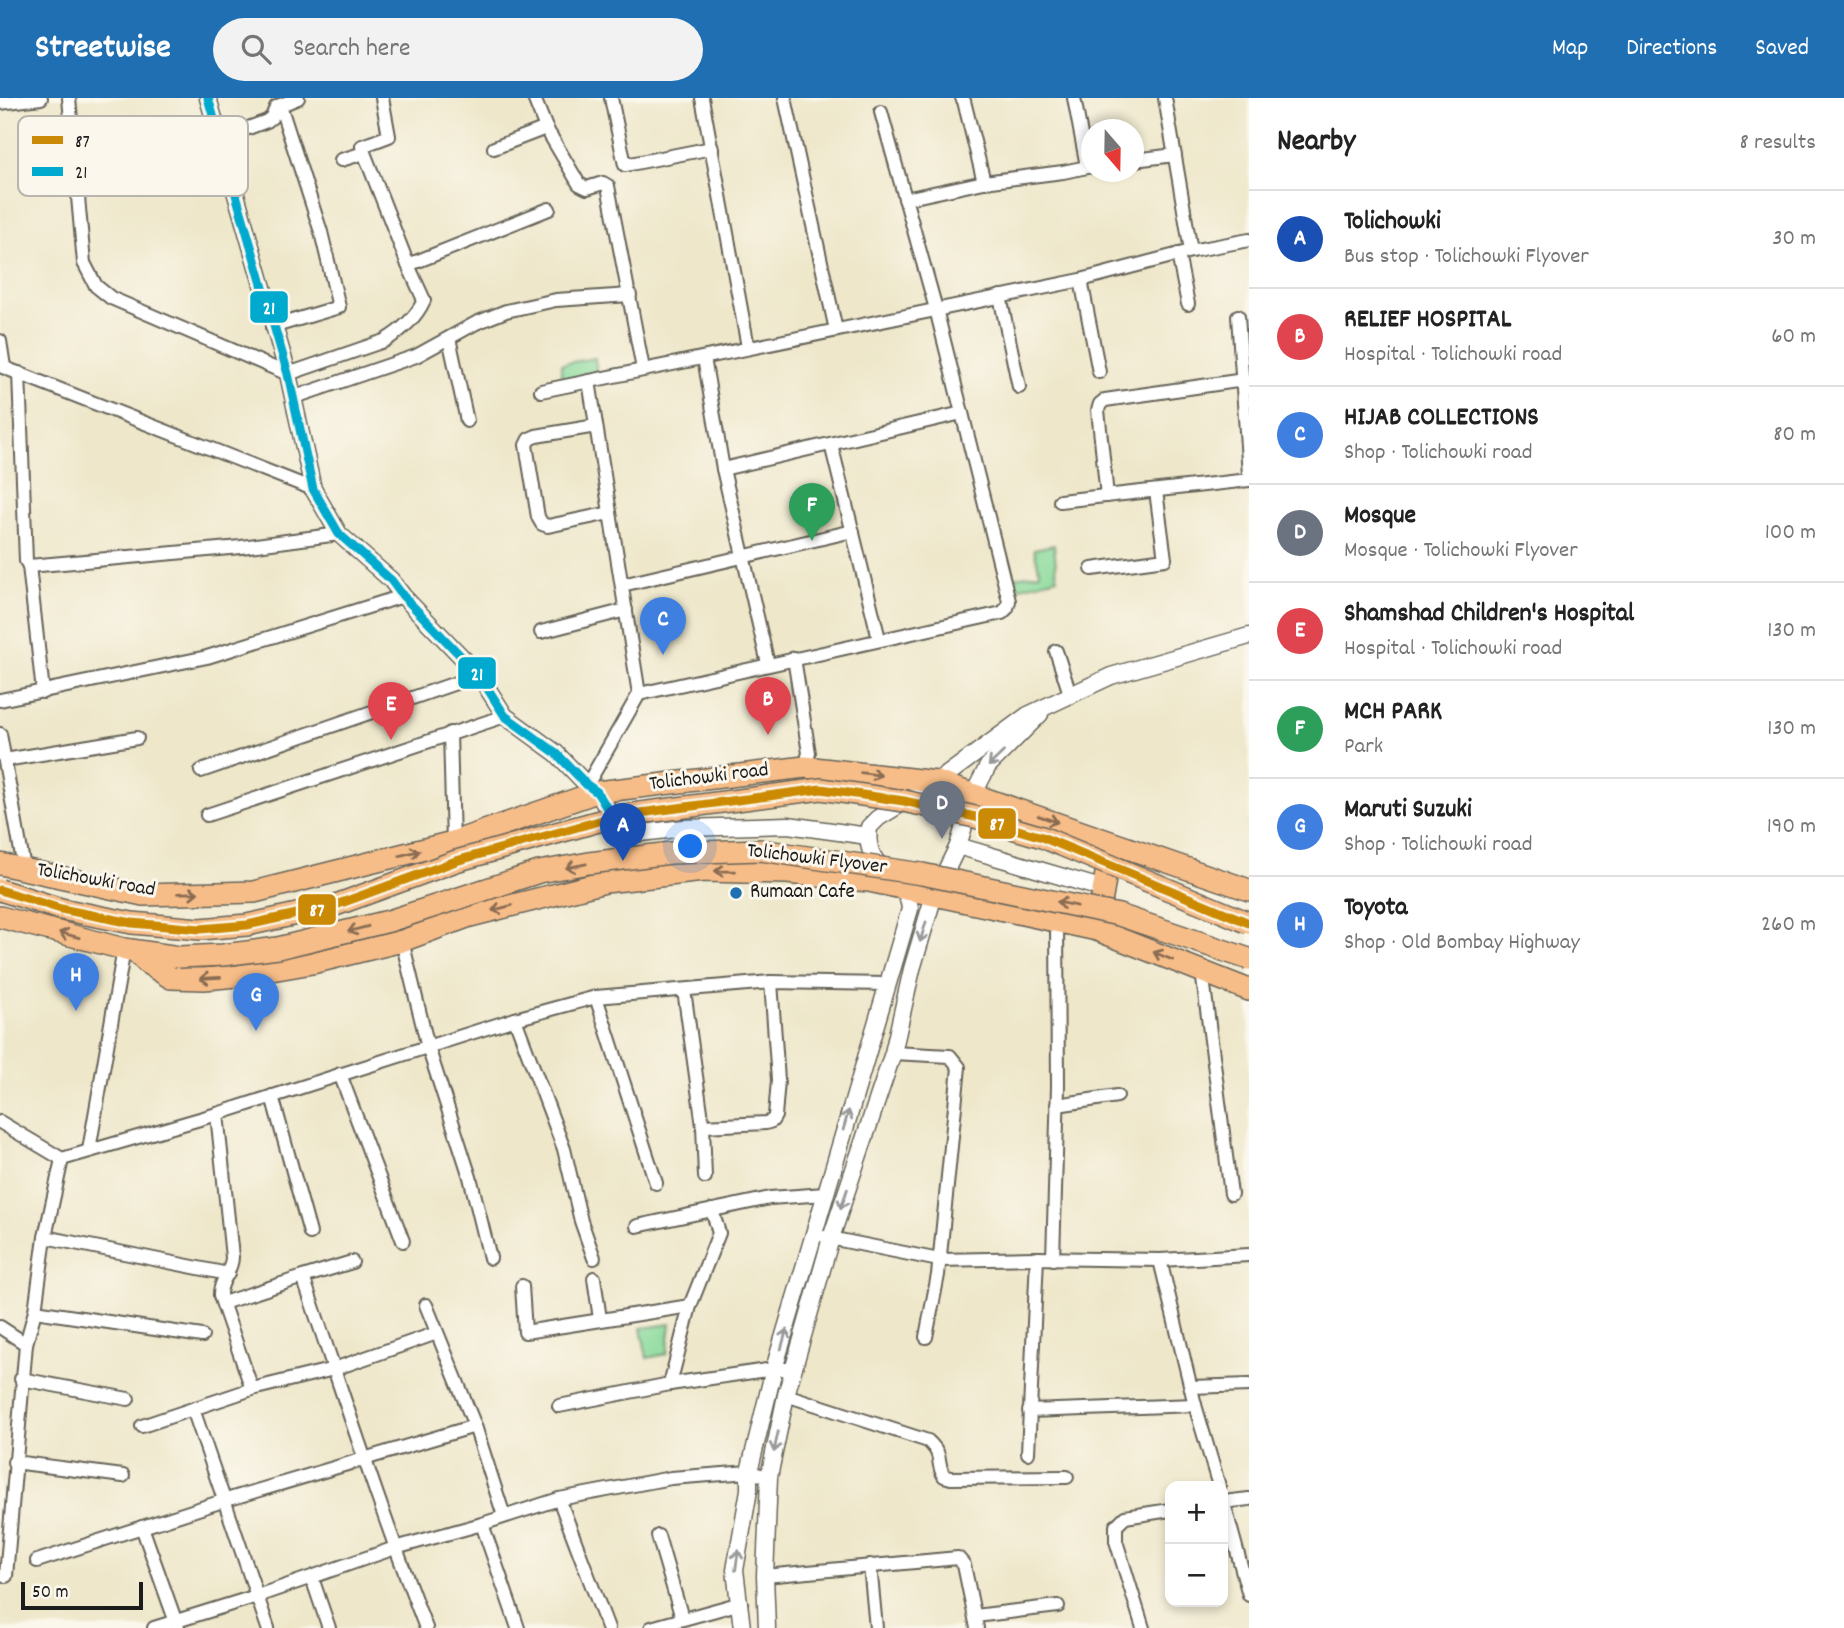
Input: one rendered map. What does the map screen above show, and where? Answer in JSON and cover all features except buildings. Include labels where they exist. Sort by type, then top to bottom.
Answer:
[{"type":"main road","name":"Tolichowki road","points":[[0,864],[143,895],[254,892],[453,842],[592,788],[805,767],[937,782],[1249,890]]},
{"type":"main road","points":[[0,890],[61,909],[132,923],[200,929],[247,925],[333,906],[456,861],[617,816],[821,789],[904,801],[975,817],[1042,837],[1249,923]]},
{"type":"main road","points":[[1097,930],[1112,842]]},
{"type":"main road","name":"Tolichowki Flyover","points":[[0,917],[130,950],[179,957],[223,956],[327,937],[389,921],[539,872],[671,853],[760,850],[922,874],[1119,915],[1249,959]]},
{"type":"main road","points":[[130,950],[171,978],[237,976],[312,963],[402,941],[470,916],[605,882],[704,871],[787,873],[869,881],[1097,930],[1249,990]]},
{"type":"street","points":[[0,103],[41,98]]},
{"type":"street","points":[[69,98],[71,116]]},
{"type":"street","points":[[208,98],[213,116]]},
{"type":"street","points":[[248,128],[267,121],[276,107],[298,98]]},
{"type":"street","points":[[78,196],[84,263],[96,286],[111,298],[288,374],[384,341],[415,316],[424,300],[363,153],[362,146],[389,136],[382,98]]},
{"type":"street","points":[[534,98],[546,128],[579,184],[587,188],[603,183],[608,186],[643,369]]},
{"type":"street","points":[[611,98],[625,165],[712,148]]},
{"type":"street","points":[[702,98],[748,347]]},
{"type":"street","points":[[785,98],[836,330]]},
{"type":"street","points":[[962,98],[984,181]]},
{"type":"street","points":[[1074,98],[1081,130]]},
{"type":"street","points":[[1165,98],[1175,155],[1188,304]]},
{"type":"street","points":[[272,327],[339,307],[321,232],[280,105]]},
{"type":"street","points":[[639,694],[1002,613],[1007,608],[1009,601],[936,309],[881,111]]},
{"type":"street","points":[[494,148],[546,128]]},
{"type":"street","points":[[341,160],[363,153]]},
{"type":"street","points":[[1144,159],[1175,155]]},
{"type":"street","points":[[905,199],[984,181],[1081,168]]},
{"type":"street","points":[[235,196],[288,374],[313,489],[339,534],[391,580],[478,675],[505,716],[556,753],[592,788],[624,835],[629,879]]},
{"type":"street","points":[[408,265],[549,209]]},
{"type":"street","points":[[541,391],[1081,280],[1185,253],[1249,240]]},
{"type":"street","points":[[1081,280],[1099,372]]},
{"type":"street","points":[[292,398],[416,356],[476,323],[519,308],[556,300],[630,295]]},
{"type":"street","points":[[1000,296],[1019,387]]},
{"type":"street","points":[[1060,501],[1156,491],[1249,477],[1238,316]]},
{"type":"street","points":[[449,338],[467,421]]},
{"type":"street","points":[[0,341],[2,366],[313,489]]},
{"type":"street","points":[[704,358],[723,468],[768,664]]},
{"type":"street","points":[[19,373],[26,561],[29,566],[43,692]]},
{"type":"street","points":[[1107,496],[1098,410],[1100,404],[1105,400],[1244,380]]},
{"type":"street","points":[[589,381],[639,694],[592,788]]},
{"type":"street","points":[[723,468],[962,413]]},
{"type":"street","points":[[596,426],[536,436],[529,439],[526,446],[538,517],[542,524],[548,526],[610,513]]},
{"type":"street","points":[[831,443],[879,639]]},
{"type":"street","points":[[1092,569],[1165,559],[1156,491]]},
{"type":"street","points":[[622,585],[853,531]]},
{"type":"street","points":[[29,566],[241,547],[339,534]]},
{"type":"street","points":[[0,700],[207,657],[403,596]]},
{"type":"street","points":[[541,632],[626,610]]},
{"type":"street","points":[[742,1628],[735,1570],[749,1490],[749,1472],[774,1369],[910,909],[905,890],[875,860],[869,849],[869,827],[878,818],[937,782],[1028,715],[1111,676],[1249,636]]},
{"type":"street","points":[[1056,651],[1071,697]]},
{"type":"street","points":[[794,658],[809,753],[805,767]]},
{"type":"street","points":[[201,771],[478,675]]},
{"type":"street","points":[[767,1628],[765,1576],[769,1477],[786,1395],[831,1238],[893,1053],[912,969],[934,895],[958,846],[974,793],[988,766],[1035,722],[1043,709]]},
{"type":"street","points":[[207,815],[505,716]]},
{"type":"street","points":[[450,733],[453,842]]},
{"type":"street","points":[[0,734],[24,868]]},
{"type":"street","points":[[5,760],[137,738]]},
{"type":"street","points":[[624,835],[684,828],[788,825],[868,836]]},
{"type":"street","points":[[958,846],[1104,889]]},
{"type":"street","points":[[1053,1259],[1057,1105],[1057,921]]},
{"type":"street","points":[[402,941],[428,1047],[470,1177],[490,1258]]},
{"type":"street","points":[[89,1150],[130,950]]},
{"type":"street","points":[[1202,971],[1231,1194]]},
{"type":"street","points":[[0,1122],[62,1159],[218,1114],[515,1019],[596,997],[771,982],[886,984]]},
{"type":"street","points":[[704,1126],[766,1123],[772,1121],[775,1116],[778,1080],[771,982]]},
{"type":"street","points":[[684,990],[704,1126],[705,1177]]},
{"type":"street","points":[[596,997],[656,1183]]},
{"type":"street","points":[[515,1019],[564,1149],[581,1221],[594,1258]]},
{"type":"street","points":[[893,1053],[950,1056],[959,1067],[938,1275],[926,1337]]},
{"type":"street","points":[[340,1074],[403,1241]]},
{"type":"street","points":[[272,1096],[310,1233]]},
{"type":"street","points":[[1057,1105],[1118,1096]]},
{"type":"street","points":[[218,1114],[232,1257],[229,1274],[220,1289],[251,1389]]},
{"type":"street","points":[[6,1576],[21,1378],[35,1311],[45,1237],[62,1159]]},
{"type":"street","points":[[637,1226],[770,1198],[825,1194]]},
{"type":"street","points":[[670,1384],[690,1306],[719,1233],[712,1210]]},
{"type":"street","points":[[814,1235],[939,1260],[1160,1260],[1249,1255]]},
{"type":"street","points":[[45,1237],[229,1274]]},
{"type":"street","points":[[1028,1453],[1037,1258]]},
{"type":"street","points":[[1160,1260],[1195,1405],[1218,1481]]},
{"type":"street","points":[[223,1303],[352,1262]]},
{"type":"street","points":[[303,1278],[395,1548],[426,1628]]},
{"type":"street","points":[[594,1278],[600,1320]]},
{"type":"street","points":[[522,1286],[525,1332],[690,1306]]},
{"type":"street","points":[[426,1305],[475,1426],[504,1516]]},
{"type":"street","points":[[35,1311],[202,1336]]},
{"type":"street","points":[[0,1327],[26,1344]]},
{"type":"street","points":[[142,1426],[251,1389],[334,1369],[437,1333]]},
{"type":"street","points":[[559,1406],[670,1384],[774,1369],[793,1369]]},
{"type":"street","points":[[21,1378],[128,1399]]},
{"type":"street","points":[[1191,1388],[1249,1385]]},
{"type":"street","points":[[786,1395],[928,1441],[941,1457],[941,1471],[944,1476],[1067,1477]]},
{"type":"street","points":[[1029,1411],[1195,1405]]},
{"type":"street","points":[[192,1409],[226,1500],[268,1628]]},
{"type":"street","points":[[37,1561],[226,1500],[475,1426]]},
{"type":"street","points":[[14,1462],[122,1476]]},
{"type":"street","points":[[153,1628],[176,1625],[395,1548],[559,1499],[671,1478],[749,1472],[769,1477]]},
{"type":"street","points":[[559,1499],[608,1628]]},
{"type":"street","points":[[1228,1501],[1249,1499]]},
{"type":"street","points":[[1143,1628],[1116,1541],[1116,1526],[1125,1517],[1165,1511]]},
{"type":"street","points":[[1228,1519],[1249,1595]]},
{"type":"street","points":[[482,1524],[518,1628]]},
{"type":"street","points":[[142,1527],[176,1625]]},
{"type":"street","points":[[658,1536],[682,1618]]},
{"type":"street","points":[[765,1576],[870,1564],[958,1558],[964,1565],[976,1622],[1058,1606]]},
{"type":"street","points":[[870,1564],[876,1628]]},
{"type":"street","points":[[312,1578],[330,1628]]},
{"type":"street","points":[[651,1628],[741,1603]]},
{"type":"green space","points":[[595,358],[597,377],[561,384],[561,364]]},
{"type":"green space","points":[[1054,545],[1057,578],[1009,590],[1008,578],[1040,573],[1034,549]]},
{"type":"green space","points":[[671,1324],[667,1354],[647,1358],[641,1328]]},
{"type":"transit line","name":"21","points":[[208,98],[213,116]]},
{"type":"transit line","name":"21","points":[[236,196],[288,374],[313,489],[339,534],[391,580],[479,675],[505,716],[556,753],[597,792],[622,832]]},
{"type":"transit line","name":"87","points":[[0,890],[61,909],[132,923],[200,929],[247,925],[333,906],[456,861],[617,816],[821,789],[904,801],[975,817],[1042,837],[1249,923]]},
{"type":"place","name":"MCH PARK","points":[[812,541]]},
{"type":"place","name":"HIJAB COLLECTIONS","points":[[663,655]]},
{"type":"place","name":"RELIEF HOSPITAL","points":[[768,735]]},
{"type":"place","name":"Shamshad Children's Hospital","points":[[391,740]]},
{"type":"place","name":"Mosque","points":[[942,839]]},
{"type":"place","name":"Tolichowki","points":[[623,861]]},
{"type":"place","name":"Rumaan Cafe","points":[[736,893]]},
{"type":"place","name":"Toyota","points":[[76,1011]]},
{"type":"place","name":"Maruti Suzuki","points":[[256,1031]]}]
